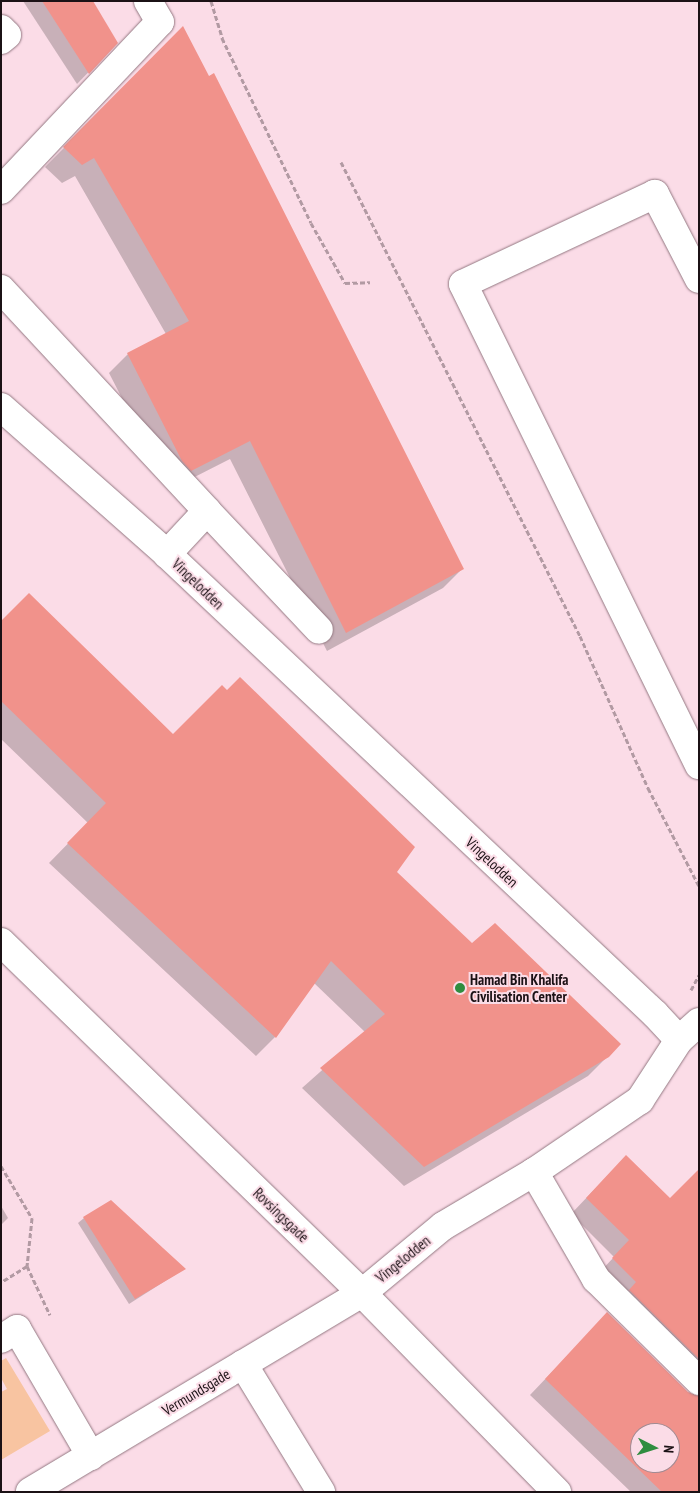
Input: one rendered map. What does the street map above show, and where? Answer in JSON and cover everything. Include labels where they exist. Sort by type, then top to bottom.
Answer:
[{"type":"street","points":[[1,190],[160,22],[148,1]]},
{"type":"street","points":[[1,29],[7,34],[1,40]]},
{"type":"street","points":[[699,279],[655,194],[464,284],[699,766]]},
{"type":"street","points":[[1,289],[319,630]]},
{"type":"street","name":"Vingelodden","points":[[1,408],[166,554],[655,1014],[679,1040],[640,1100],[534,1172],[443,1226],[362,1293]]},
{"type":"street","points":[[166,554],[207,511]]},
{"type":"street","name":"Rovsingsgade","points":[[1,942],[362,1293],[557,1492]]},
{"type":"street","points":[[679,1040],[699,1022]]},
{"type":"street","points":[[534,1172],[596,1279],[699,1381]]},
{"type":"street","name":"Vermundsgade","points":[[30,1492],[362,1293]]},
{"type":"street","points":[[1,1339],[17,1330],[91,1456]]},
{"type":"street","points":[[243,1364],[321,1492]]},
{"type":"path","points":[[211,1],[222,38],[311,223],[345,283],[370,282]]},
{"type":"path","points":[[341,162],[580,636],[648,788],[699,886]]},
{"type":"path","points":[[1,1166],[32,1218],[27,1266],[1,1282]]},
{"type":"shaded area","points":[[6,1358],[50,1431],[1,1460],[1,1392],[7,1389],[1,1378],[1,1361]]},
{"type":"building","points":[[42,1],[93,1],[118,43],[89,74]]},
{"type":"building","points":[[183,26],[209,76],[214,73],[464,569],[346,633],[250,441],[191,471],[182,461],[127,353],[189,321],[94,158],[82,165],[63,147]]},
{"type":"building","name":"Hamad Bin Khalifa Civilisation Center","points":[[29,593],[173,734],[222,685],[227,690],[240,677],[415,847],[397,872],[472,943],[495,923],[621,1044],[609,1057],[424,1167],[320,1068],[385,1014],[331,961],[276,1038],[67,843],[106,803],[1,701],[1,621]]},
{"type":"building","points":[[626,1155],[670,1198],[699,1169],[699,1359],[629,1290],[636,1282],[612,1258],[629,1240],[586,1198]]},
{"type":"building","points":[[111,1200],[186,1269],[135,1299],[83,1217]]},
{"type":"building","points":[[607,1312],[688,1392],[699,1396],[699,1492],[662,1492],[642,1473],[680,1473],[680,1423],[630,1423],[630,1461],[545,1379]]},
{"type":"place","name":"Hamad Bin Khalifa Civilisation Center","points":[[460,988]]}]
